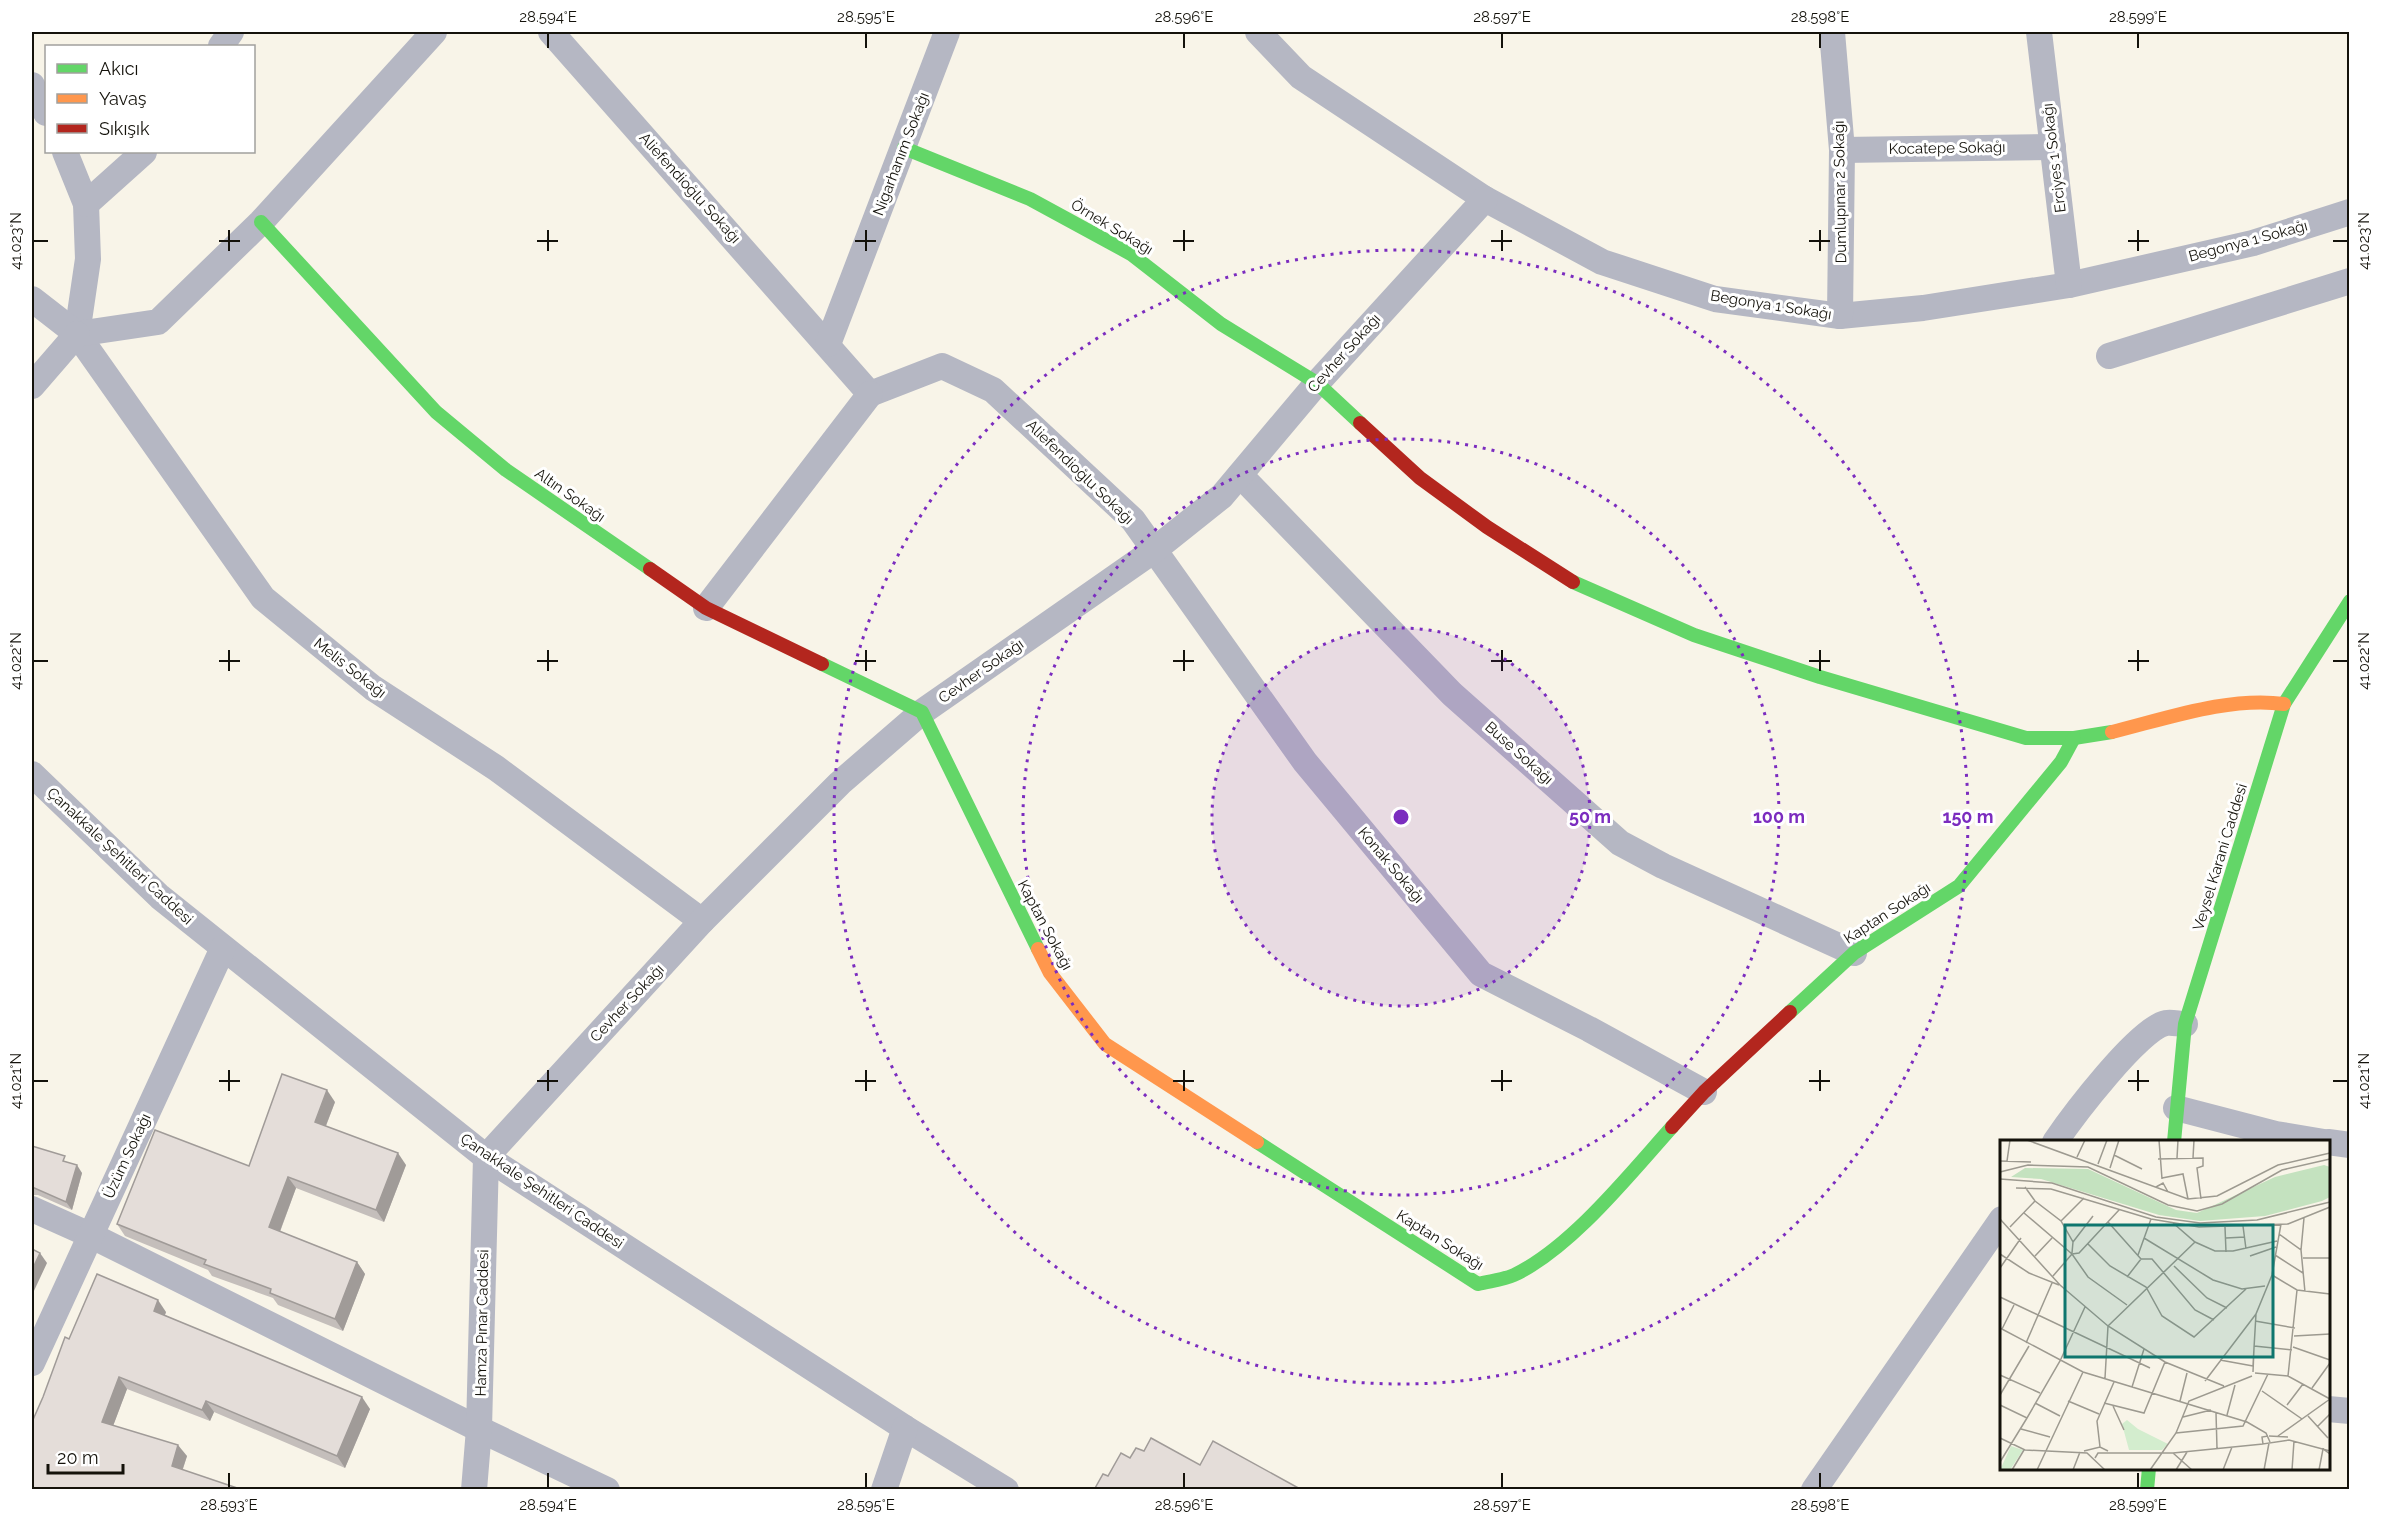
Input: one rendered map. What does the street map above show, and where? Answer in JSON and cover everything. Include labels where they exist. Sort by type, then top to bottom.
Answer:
[{"type":"street","points":[[222,45],[231,32]]},
{"type":"street","points":[[77,334],[158,322],[261,222],[434,32]]},
{"type":"street","name":"Aliefendioğlu Sokağı","points":[[551,32],[870,394],[942,366],[993,390],[1133,520],[1153,551]]},
{"type":"street","name":"Nigarhanım Sokağı","points":[[828,344],[947,32]]},
{"type":"street","name":"Begonya 1 Sokağı","points":[[1258,32],[1301,77],[1485,199],[1602,262],[1715,299],[1840,316],[1923,308],[2069,285],[2253,243],[2349,212]]},
{"type":"street","name":"Dumlupınar 2 Sokağı","points":[[1832,32],[1842,150],[1840,316]]},
{"type":"street","name":"Erciyes 1 Sokağı","points":[[2039,32],[2069,285]]},
{"type":"street","points":[[32,85],[45,111]]},
{"type":"street","name":"Kocatepe Sokağı","points":[[1842,150],[2052,147]]},
{"type":"street","name":"Örnek Sokağı","points":[[903,148],[1030,199],[1131,254],[1221,324],[1317,383],[1420,478],[1487,527],[1581,587],[1694,635],[1981,727],[2026,738],[2074,738],[2112,732],[2191,712],[2270,702],[2284,704]]},
{"type":"street","points":[[32,386],[77,334],[88,259],[86,204],[65,153]]},
{"type":"street","points":[[86,204],[143,153]]},
{"type":"street","name":"Cevher Sokağı","points":[[486,1157],[702,921],[840,783],[922,712],[1153,551],[1222,496],[1317,383],[1485,199]]},
{"type":"street","name":"Altın Sokağı","points":[[261,222],[436,412],[506,470],[706,608],[922,712]]},
{"type":"street","points":[[2109,356],[2349,281]]},
{"type":"street","name":"Melis Sokağı","points":[[32,299],[77,334],[263,598],[373,688],[496,768],[702,921]]},
{"type":"street","points":[[706,608],[870,394]]},
{"type":"street","name":"Buse Sokağı","points":[[1240,475],[1452,694],[1620,843],[1663,866],[1854,952]]},
{"type":"street","name":"Konak Sokağı","points":[[1153,551],[1305,762],[1481,974],[1589,1029],[1704,1092]]},
{"type":"street","name":"Veysel Karani Caddesi","points":[[2174,1140],[2185,1024],[2284,704],[2349,601]]},
{"type":"street","name":"Kaptan Sokağı","points":[[922,712],[1050,973],[1105,1044],[1478,1284],[1512,1276],[1542,1259],[1599,1208],[1704,1092],[1854,952],[1959,886],[2061,762],[2074,738]]},
{"type":"street","name":"Çanakkale Şehitleri Caddesi","points":[[32,774],[160,897],[486,1157],[905,1428],[1006,1490]]},
{"type":"street","name":"Üzüm Sokağı","points":[[32,1363],[223,948]]},
{"type":"street","points":[[2056,1140],[2079,1108],[2147,1033],[2166,1023],[2185,1024]]},
{"type":"street","points":[[2176,1108],[2276,1134],[2314,1140]]},
{"type":"street","points":[[2330,1143],[2349,1145]]},
{"type":"street","name":"Hamza Pınar Caddesi","points":[[474,1490],[480,1429],[486,1157]]},
{"type":"street","points":[[32,1209],[90,1235],[607,1490]]},
{"type":"street","points":[[1814,1490],[2000,1220]]},
{"type":"street","points":[[2330,1409],[2349,1411]]},
{"type":"street","points":[[884,1490],[905,1428]]},
{"type":"street","points":[[2147,1490],[2149,1470]]},
{"type":"building","points":[[282,1074],[327,1090],[315,1122],[398,1153],[376,1210],[288,1177],[269,1227],[357,1262],[335,1319],[270,1293],[271,1289],[204,1264],[206,1260],[117,1224],[155,1130],[249,1166]]},
{"type":"building","points":[[32,1146],[65,1156],[63,1161],[77,1165],[66,1202],[32,1187]]},
{"type":"building","points":[[32,1249],[40,1253],[32,1270]]},
{"type":"building","points":[[97,1274],[158,1300],[154,1311],[362,1397],[337,1456],[206,1401],[202,1410],[119,1377],[102,1422],[178,1445],[172,1466],[243,1490],[32,1490],[32,1422],[65,1337],[69,1339]]},
{"type":"building","points":[[1151,1438],[1200,1465],[1213,1441],[1302,1490],[1094,1490],[1103,1474],[1108,1476],[1121,1453],[1130,1458],[1136,1448],[1144,1451]]},
{"type":"traffic: fast","points":[[904,148],[1030,199],[1131,254],[1221,324],[1317,383],[1360,423]]},
{"type":"traffic: fast","points":[[261,222],[436,412],[506,470],[650,569]]},
{"type":"traffic: fast","points":[[1573,582],[1694,635],[1820,677],[2026,738],[2074,738],[2112,732]]},
{"type":"traffic: fast","points":[[2174,1140],[2185,1024],[2284,704],[2350,601]]},
{"type":"traffic: fast","points":[[822,664],[922,712],[1038,949]]},
{"type":"traffic: fast","points":[[1790,1012],[1854,953],[1959,886],[2061,762],[2074,738]]},
{"type":"traffic: fast","points":[[1257,1142],[1478,1284],[1514,1275],[1557,1247],[1598,1209],[1672,1127]]},
{"type":"traffic: fast","points":[[2147,1490],[2149,1470]]},
{"type":"traffic: slow","points":[[2112,732],[2220,706],[2263,702],[2284,704]]},
{"type":"traffic: slow","points":[[1038,949],[1050,973],[1105,1044],[1257,1142]]},
{"type":"traffic: jam","points":[[1360,423],[1420,478],[1487,527],[1573,582]]},
{"type":"traffic: jam","points":[[650,569],[706,608],[822,664]]},
{"type":"traffic: jam","points":[[1672,1127],[1704,1092],[1790,1012]]}]
